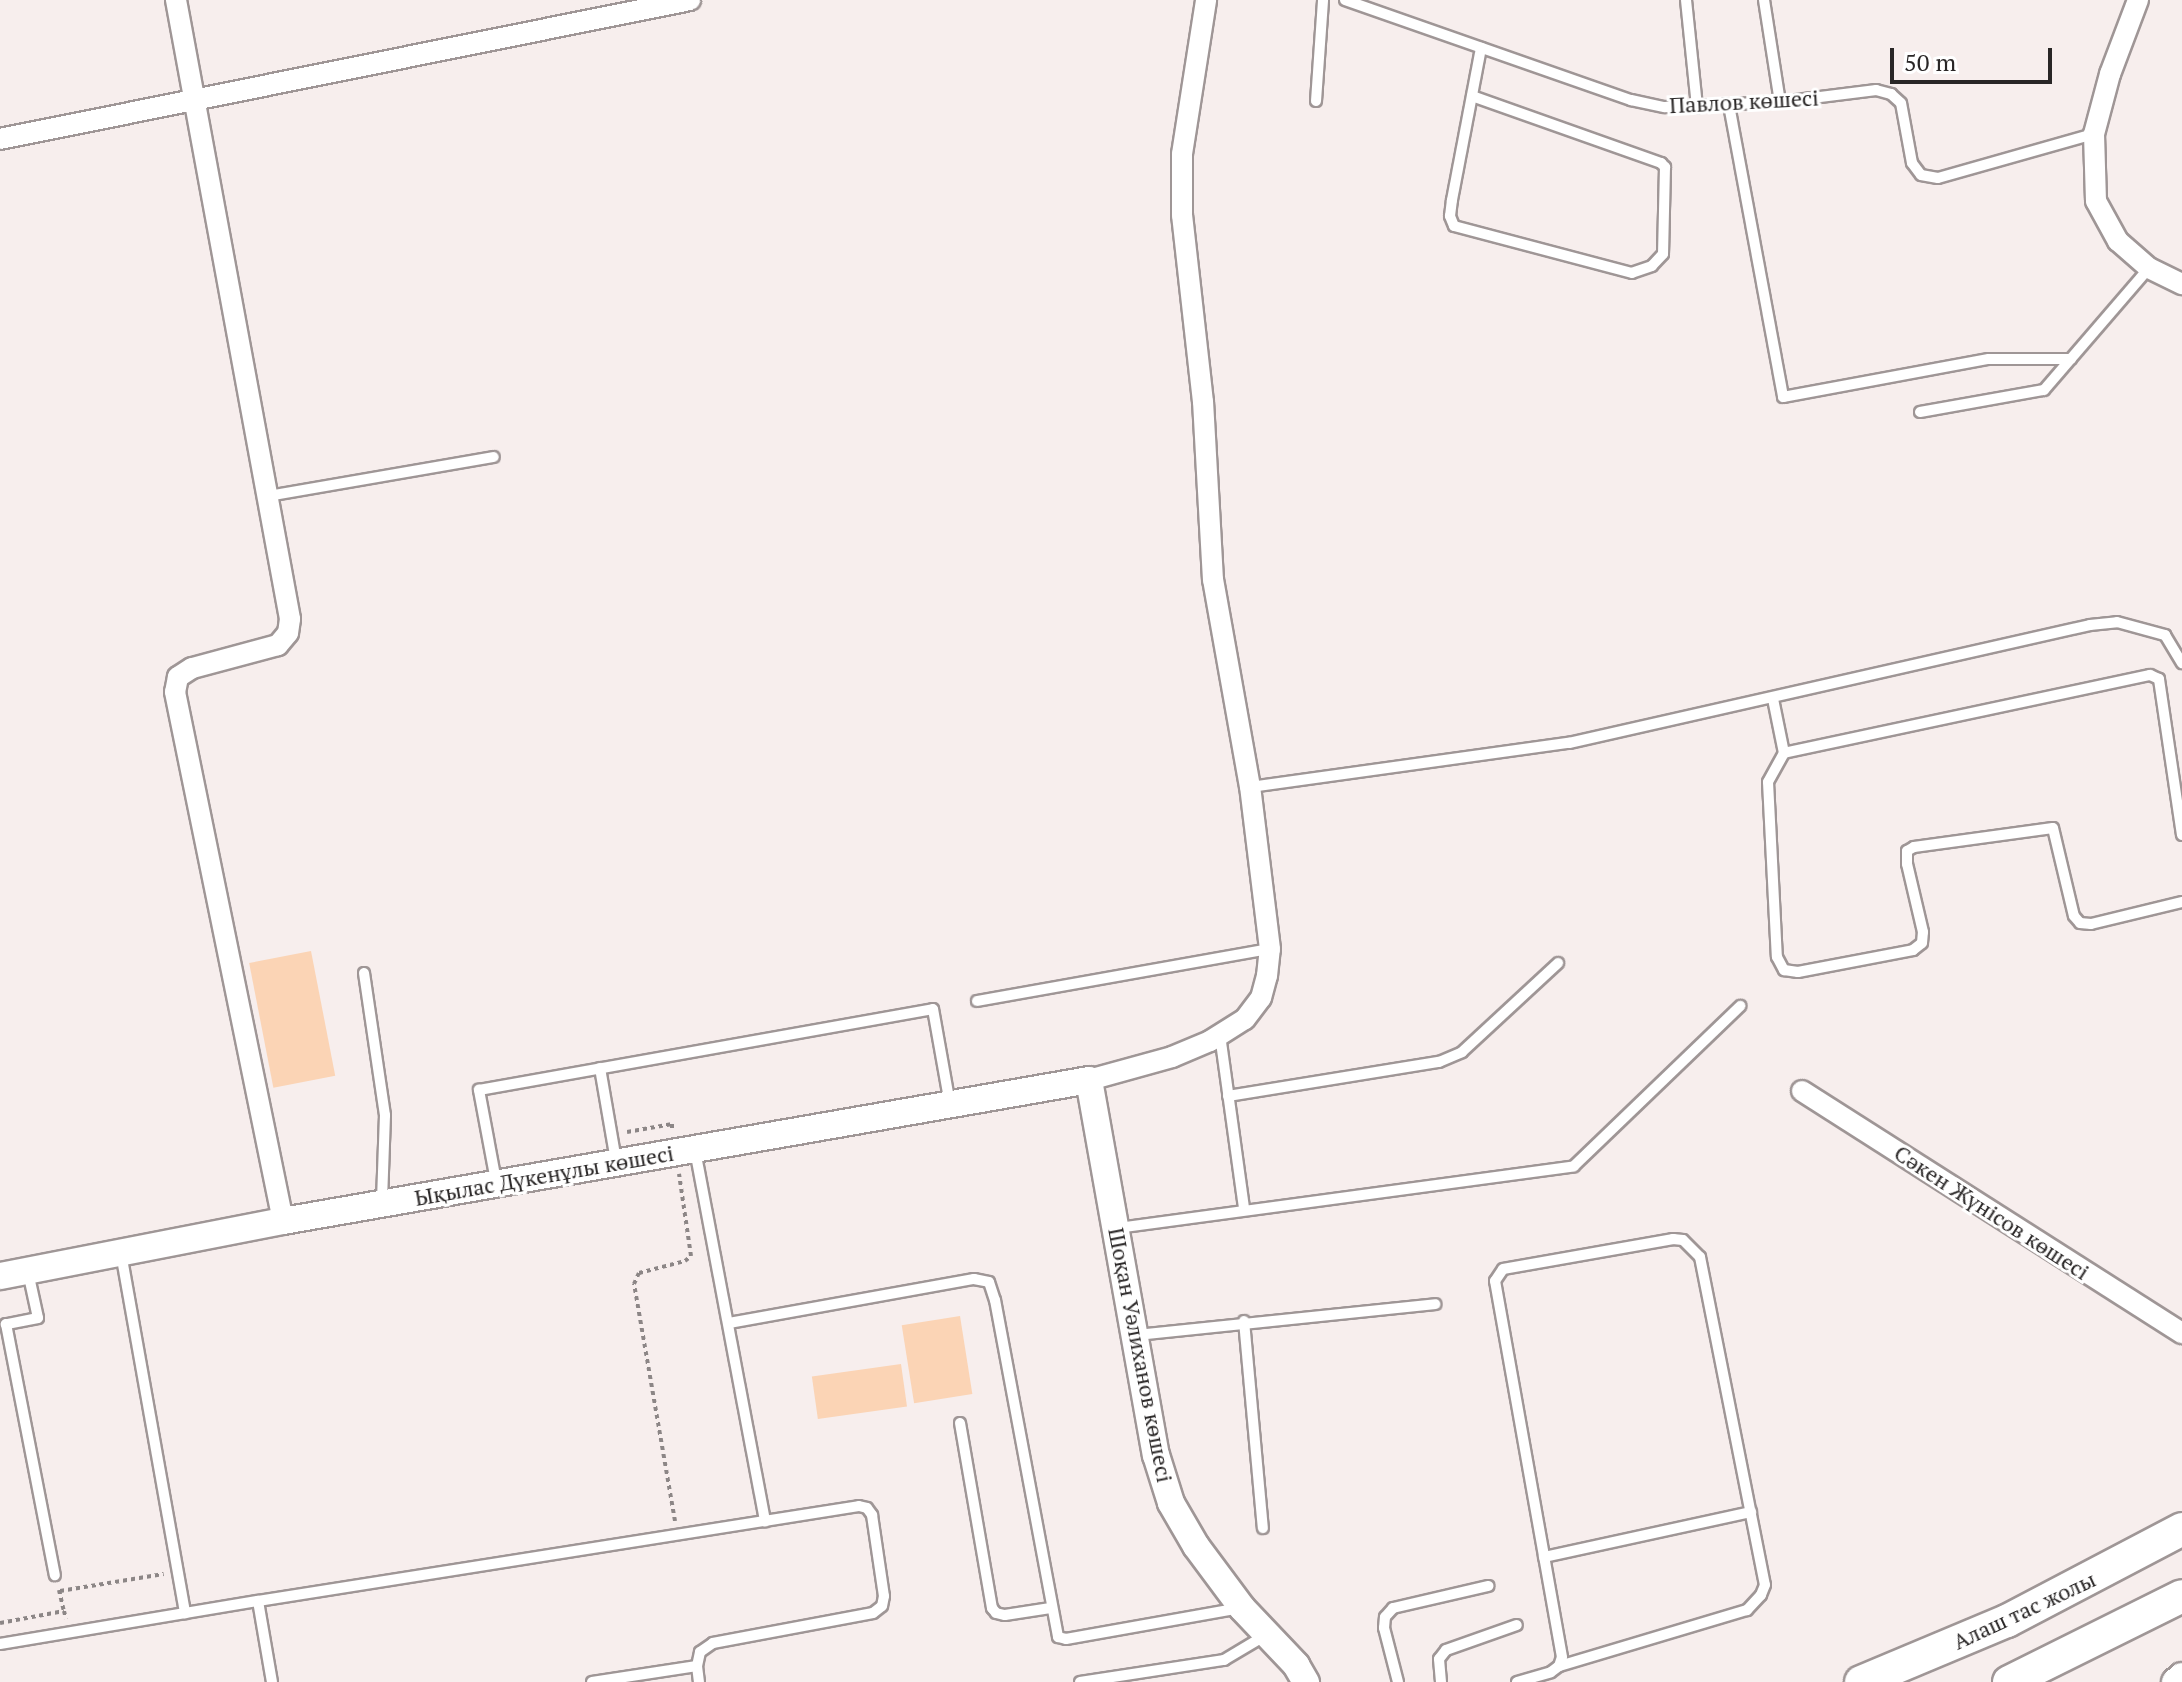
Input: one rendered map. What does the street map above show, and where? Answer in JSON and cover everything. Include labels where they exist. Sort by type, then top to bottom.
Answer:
[{"type":"main road","name":"Алаш тас жолы","points":[[1861,1682],[2007,1621],[2182,1529]]},
{"type":"main road","points":[[2009,1682],[2182,1596]]},
{"type":"street","points":[[176,0],[290,619],[288,633],[278,645],[192,668],[178,677],[175,692],[283,1221]]},
{"type":"street","points":[[0,139],[690,0]]},
{"type":"street","points":[[1089,1080],[1172,1057],[1220,1035],[1245,1019],[1261,998],[1270,949],[1250,787],[1213,580],[1203,402],[1180,184],[1206,0]]},
{"type":"street","points":[[2138,0],[2110,74],[2094,134],[2096,201],[2118,241],[2149,268],[2182,284]]},
{"type":"street","name":"Ықылас Дүкенұлы көшесі","points":[[0,1276],[283,1221],[1089,1080]]},
{"type":"street","name":"Шоқан Уәлиханов көшесі","points":[[1089,1080],[1156,1455],[1171,1503],[1196,1546],[1242,1608],[1296,1665],[1306,1682]]},
{"type":"street","name":"Сәкен Жүнісов көшесі","points":[[1802,1091],[2182,1333]]},
{"type":"street","points":[[2175,1682],[2182,1676]]},
{"type":"lane","points":[[1316,101],[1323,0]]},
{"type":"lane","name":"Павлов көшесі","points":[[1345,0],[1631,100],[1665,107],[1780,102],[1876,90],[1891,94],[1901,103],[1912,163],[1921,175],[1938,178],[2094,134]]},
{"type":"lane","points":[[1686,0],[1697,107]]},
{"type":"lane","points":[[1764,0],[1780,102]]},
{"type":"lane","points":[[1472,96],[1661,163],[1665,167],[1663,254],[1652,266],[1632,273],[1454,226],[1450,216],[1452,200],[1481,48]]},
{"type":"lane","points":[[1729,105],[1783,397],[1989,359],[2071,359]]},
{"type":"lane","points":[[1920,412],[2044,390],[2149,268]]},
{"type":"lane","points":[[268,496],[494,457]]},
{"type":"lane","points":[[1250,787],[1569,743],[2090,625],[2117,622],[2165,635],[2182,663]]},
{"type":"lane","points":[[1784,753],[2150,675],[2159,679],[2182,835]]},
{"type":"lane","points":[[1773,699],[1784,753],[1768,782],[1777,957],[1784,970],[1813,969],[1913,950],[1922,943],[1923,932],[1907,864],[1907,851],[1914,847],[2053,828],[2074,916],[2080,923],[2091,924],[2182,902]]},
{"type":"lane","points":[[977,1001],[1270,949]]},
{"type":"lane","points":[[1228,1096],[1439,1062],[1462,1052],[1558,963]]},
{"type":"lane","points":[[364,973],[385,1115],[382,1204]]},
{"type":"lane","points":[[1116,1228],[1574,1166],[1740,1006]]},
{"type":"lane","points":[[496,1183],[479,1090],[933,1009],[950,1104]]},
{"type":"lane","points":[[1220,1035],[1244,1209]]},
{"type":"lane","points":[[600,1068],[616,1162]]},
{"type":"lane","points":[[685,1150],[729,1323],[765,1521]]},
{"type":"lane","points":[[1517,1682],[1559,1666],[1747,1610],[1755,1603],[1765,1585],[1700,1257],[1693,1248],[1673,1239],[1503,1269],[1495,1281],[1562,1657],[1559,1666]]},
{"type":"lane","points":[[121,1253],[185,1613]]},
{"type":"lane","points":[[28,1270],[38,1318],[6,1324],[55,1575]]},
{"type":"lane","points":[[729,1323],[974,1279],[989,1282],[995,1300],[1054,1630],[1058,1637],[1066,1639],[1242,1608]]},
{"type":"lane","points":[[1135,1335],[1244,1321],[1435,1304]]},
{"type":"lane","points":[[1244,1321],[1263,1528]]},
{"type":"lane","points":[[960,1423],[992,1608],[1005,1615],[1050,1608]]},
{"type":"lane","points":[[0,1644],[859,1506],[867,1508],[872,1515],[884,1596],[882,1606],[873,1613],[713,1643],[700,1652],[697,1666],[699,1682]]},
{"type":"lane","points":[[1544,1557],[1751,1512]]},
{"type":"lane","points":[[1398,1682],[1384,1628],[1385,1617],[1393,1608],[1488,1586]]},
{"type":"lane","points":[[258,1601],[272,1682]]},
{"type":"lane","points":[[1441,1682],[1439,1659],[1446,1650],[1517,1625]]},
{"type":"lane","points":[[1080,1682],[1224,1660],[1267,1634]]},
{"type":"lane","points":[[592,1682],[697,1666]]},
{"type":"path","points":[[611,1135],[672,1124],[685,1150],[693,1251],[685,1261],[639,1273],[634,1284],[677,1535]]},
{"type":"path","points":[[60,1591],[177,1571]]},
{"type":"path","points":[[55,1575],[68,1633]]},
{"type":"path","points":[[0,1623],[64,1611]]},
{"type":"shaded area","points":[[311,951],[335,1076],[273,1088],[249,963]]},
{"type":"shaded area","points":[[960,1316],[972,1394],[914,1403],[902,1325]]},
{"type":"shaded area","points":[[901,1364],[907,1407],[818,1419],[812,1377]]}]
